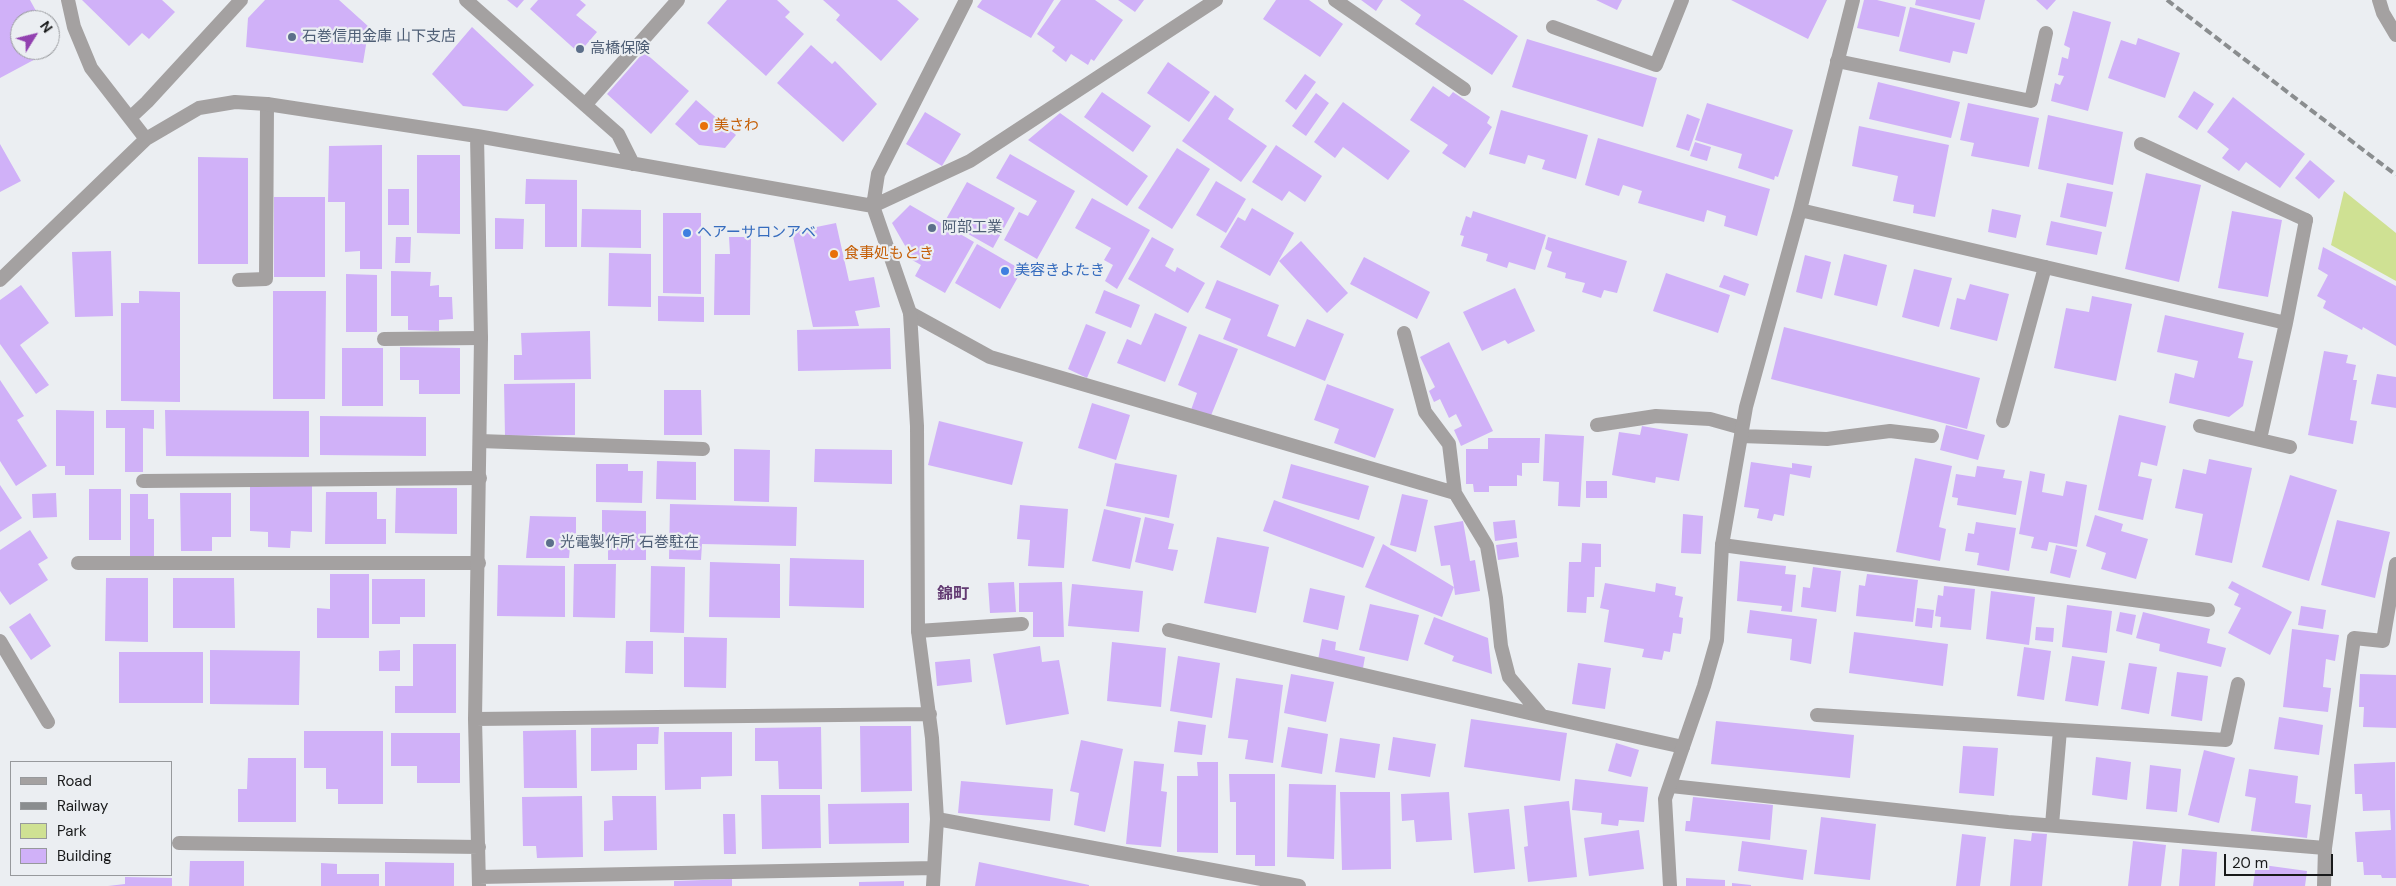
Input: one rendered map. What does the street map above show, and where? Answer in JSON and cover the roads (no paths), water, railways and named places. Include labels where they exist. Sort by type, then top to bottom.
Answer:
[{"type":"street","points":[[68,0],[74,27],[92,68],[146,139]]},
{"type":"street","points":[[131,117],[148,102],[240,0]]},
{"type":"street","points":[[466,0],[618,134],[633,164]]},
{"type":"street","points":[[585,105],[678,0]]},
{"type":"street","points":[[933,886],[937,819],[930,714],[918,631],[917,426],[910,313],[873,206],[878,174],[966,0]]},
{"type":"street","points":[[0,280],[146,139],[199,108],[235,102],[267,104],[477,136],[873,206],[970,161],[1216,0]]},
{"type":"street","points":[[1335,0],[1464,89]]},
{"type":"street","points":[[1554,27],[1656,65],[1682,0]]},
{"type":"street","points":[[1670,886],[1665,799],[1704,686],[1716,640],[1722,545],[1746,407],[1800,210],[1853,0]]},
{"type":"street","points":[[2379,0],[2383,13],[2396,35]]},
{"type":"street","points":[[1837,61],[2031,101],[2046,33]]},
{"type":"street","points":[[239,280],[266,279],[267,104]]},
{"type":"street","points":[[477,136],[481,338],[479,563],[475,719],[479,882],[934,868]]},
{"type":"street","points":[[2141,144],[2306,220],[2286,323],[2260,440]]},
{"type":"street","points":[[1800,210],[2286,323]]},
{"type":"street","points":[[2003,421],[2045,267]]},
{"type":"street","points":[[910,313],[990,357],[1455,492]]},
{"type":"street","points":[[1404,333],[1425,412],[1449,444],[1455,492],[1487,546],[1496,598],[1501,646],[1509,677],[1542,716]]},
{"type":"street","points":[[384,340],[481,338]]},
{"type":"street","points":[[1597,425],[1656,416],[1710,418],[1741,432],[1828,439],[1890,431],[1932,436]]},
{"type":"street","points":[[2200,426],[2290,447]]},
{"type":"street","points":[[480,442],[703,448]]},
{"type":"street","points":[[143,481],[480,478]]},
{"type":"street","points":[[1722,545],[2208,610]]},
{"type":"street","points":[[78,563],[479,563]]},
{"type":"street","points":[[2324,886],[2325,848],[2354,638],[2383,641],[2396,564]]},
{"type":"street","points":[[918,631],[1022,624]]},
{"type":"street","points":[[1169,630],[1683,747]]},
{"type":"street","points":[[0,641],[48,722]]},
{"type":"street","points":[[1817,715],[2226,740],[2238,684]]},
{"type":"street","points":[[475,719],[930,714]]},
{"type":"street","points":[[2052,825],[2060,730]]},
{"type":"street","points":[[1671,786],[2052,825],[2325,848]]},
{"type":"street","points":[[937,819],[1299,886]]},
{"type":"street","points":[[179,843],[479,847]]},
{"type":"railway","points":[[2167,0],[2396,175]]},
{"type":"place","name":"石巻信用金庫 山下支店","points":[[292,37]]},
{"type":"place","name":"高橋保険","points":[[580,49]]},
{"type":"place","name":"美さわ","points":[[704,126]]},
{"type":"place","name":"阿部工業","points":[[932,228]]},
{"type":"place","name":"ヘアーサロンアベ","points":[[687,233]]},
{"type":"place","name":"食事処もとき","points":[[834,254]]},
{"type":"place","name":"美容きよたき","points":[[1005,271]]},
{"type":"place","name":"光電製作所 石巻駐在","points":[[550,543]]},
{"type":"district","name":"錦町","points":[[953,595]]}]
